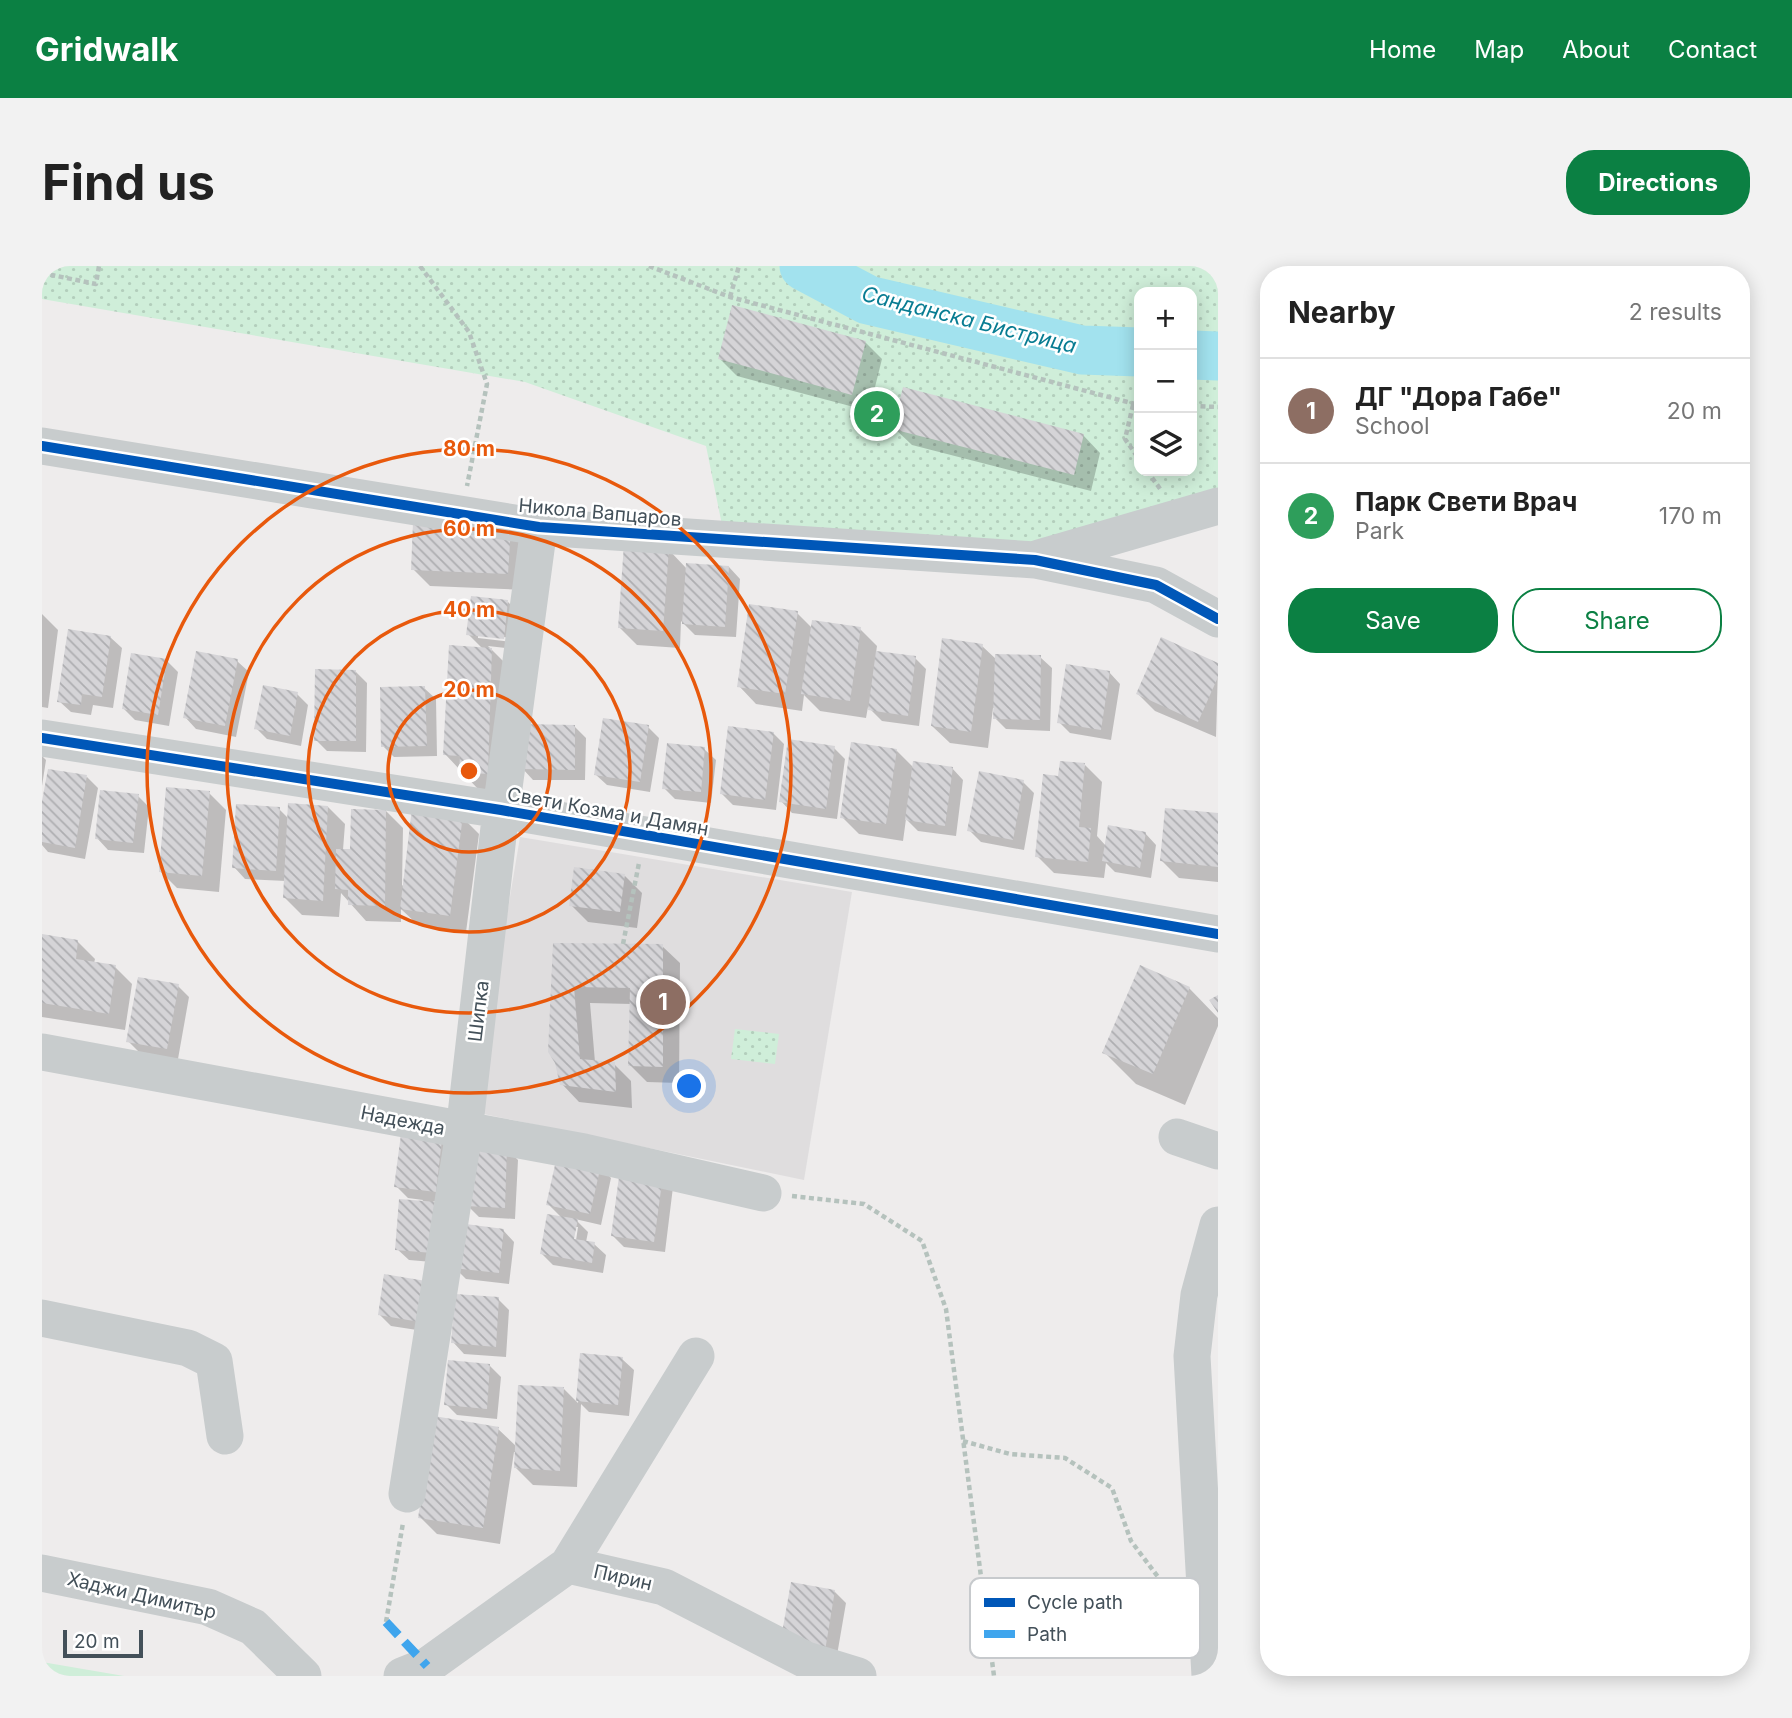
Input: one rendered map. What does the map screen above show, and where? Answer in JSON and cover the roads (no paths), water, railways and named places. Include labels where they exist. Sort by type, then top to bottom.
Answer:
[{"type":"street","name":"Никола Вапцаров","points":[[42,446],[539,527],[1035,560]]},
{"type":"street","points":[[1035,560],[1218,506]]},
{"type":"street","name":"Шипка","points":[[407,1494],[464,1132],[501,810],[539,527]]},
{"type":"street","points":[[1035,560],[1156,585],[1218,619]]},
{"type":"street","name":"Свети Козма и Дамян","points":[[42,738],[501,810],[1218,934]]},
{"type":"street","name":"Надежда","points":[[42,1052],[584,1153],[763,1194]]},
{"type":"street","points":[[1177,1137],[1218,1151]]},
{"type":"street","points":[[1213,1654],[1192,1356],[1199,1295],[1218,1225]]},
{"type":"street","points":[[42,1318],[188,1348],[214,1361],[225,1437]]},
{"type":"street","points":[[568,1565],[696,1356]]},
{"type":"street","name":"Пирин","points":[[402,1676],[427,1665],[568,1565],[664,1587],[744,1631],[806,1660],[858,1676]]},
{"type":"street","name":"Хаджи Димитър","points":[[42,1573],[208,1607],[254,1627],[303,1676]]},
{"type":"waterway","name":"Санданска Бистрица","points":[[804,266],[868,300],[1082,350],[1134,352]]},
{"type":"waterway","name":"Санданска Бистрица","points":[[1197,355],[1218,356]]},
{"type":"place","name":"Парк Свети Врач","points":[[877,414]]},
{"type":"place","name":"ДГ \"Дора Габе\"","points":[[663,1002]]}]
